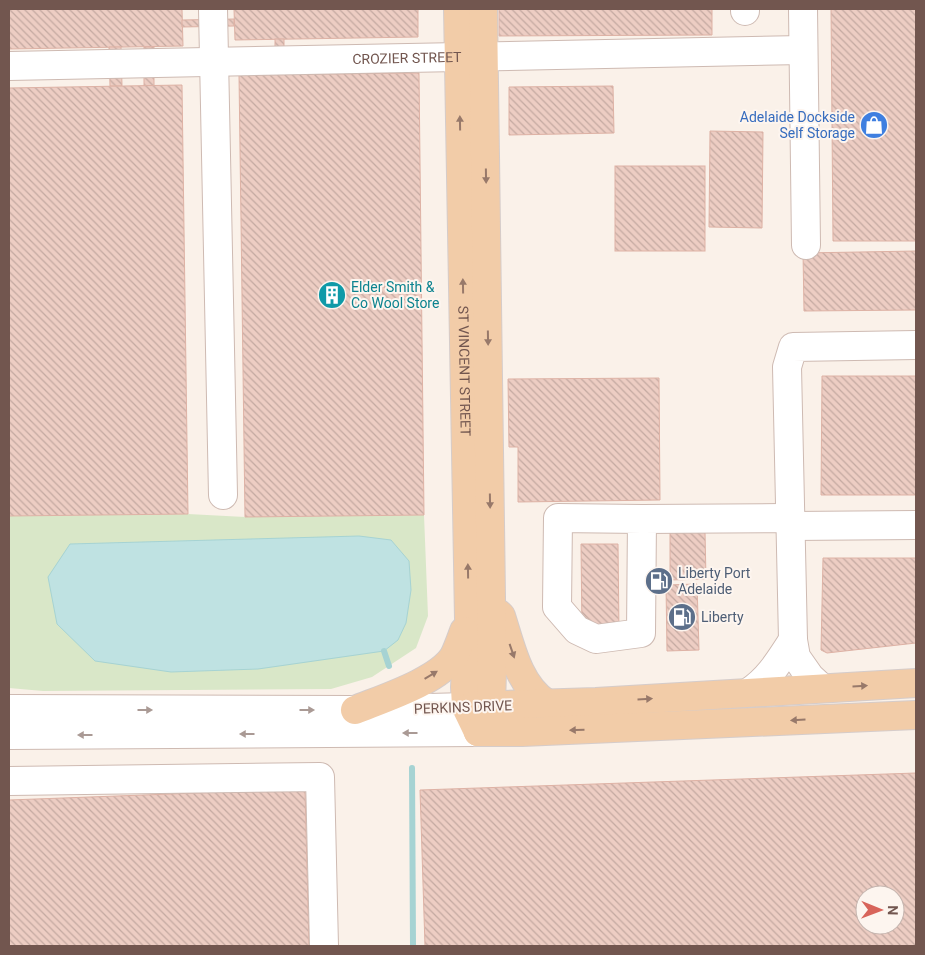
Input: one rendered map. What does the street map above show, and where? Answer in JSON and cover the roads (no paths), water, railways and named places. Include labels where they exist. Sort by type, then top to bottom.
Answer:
[{"type":"main road","name":"ST VINCENT STREET","points":[[458,9],[471,57],[480,614],[465,687],[479,706],[478,732]]},
{"type":"main road","name":"ST VINCENT STREET","points":[[471,57],[483,9]]},
{"type":"main road","points":[[355,710],[405,690],[437,673],[453,657],[480,614],[501,616],[513,655],[527,685],[534,695],[546,704]]},
{"type":"main road","name":"PERKINS DRIVE","points":[[479,706],[546,704],[916,682]]},
{"type":"main road","name":"PERKINS DRIVE","points":[[478,732],[522,732],[916,715]]},
{"type":"street","points":[[213,9],[223,495]]},
{"type":"street","points":[[803,9],[806,245]]},
{"type":"street","name":"CROZIER STREET","points":[[9,66],[803,50]]},
{"type":"street","points":[[822,688],[810,677],[796,657],[794,640],[788,367],[793,346],[916,345]]},
{"type":"street","points":[[642,519],[641,632],[596,639],[577,630],[557,607],[558,518],[782,518],[792,526],[916,525]]},
{"type":"street","points":[[749,692],[762,684],[794,640]]},
{"type":"street","name":"PERKINS DRIVE","points":[[9,709],[355,710],[479,706]]},
{"type":"street","name":"PERKINS DRIVE","points":[[9,735],[478,732]]},
{"type":"street","points":[[9,781],[320,777],[324,946]]},
{"type":"water","points":[[359,536],[391,540],[409,561],[411,590],[406,623],[398,640],[384,651],[258,669],[171,672],[95,661],[57,624],[48,577],[70,544]]},
{"type":"waterway","points":[[384,651],[389,666]]},
{"type":"waterway","points":[[412,768],[413,946]]},
{"type":"place","name":"Adelaide Dockside Self Storage","points":[[874,125]]},
{"type":"place","name":"Elder Smith & Co Wool Store","points":[[332,295]]},
{"type":"place","name":"Liberty Port Adelaide","points":[[659,581]]},
{"type":"place","name":"Liberty","points":[[682,617]]}]
